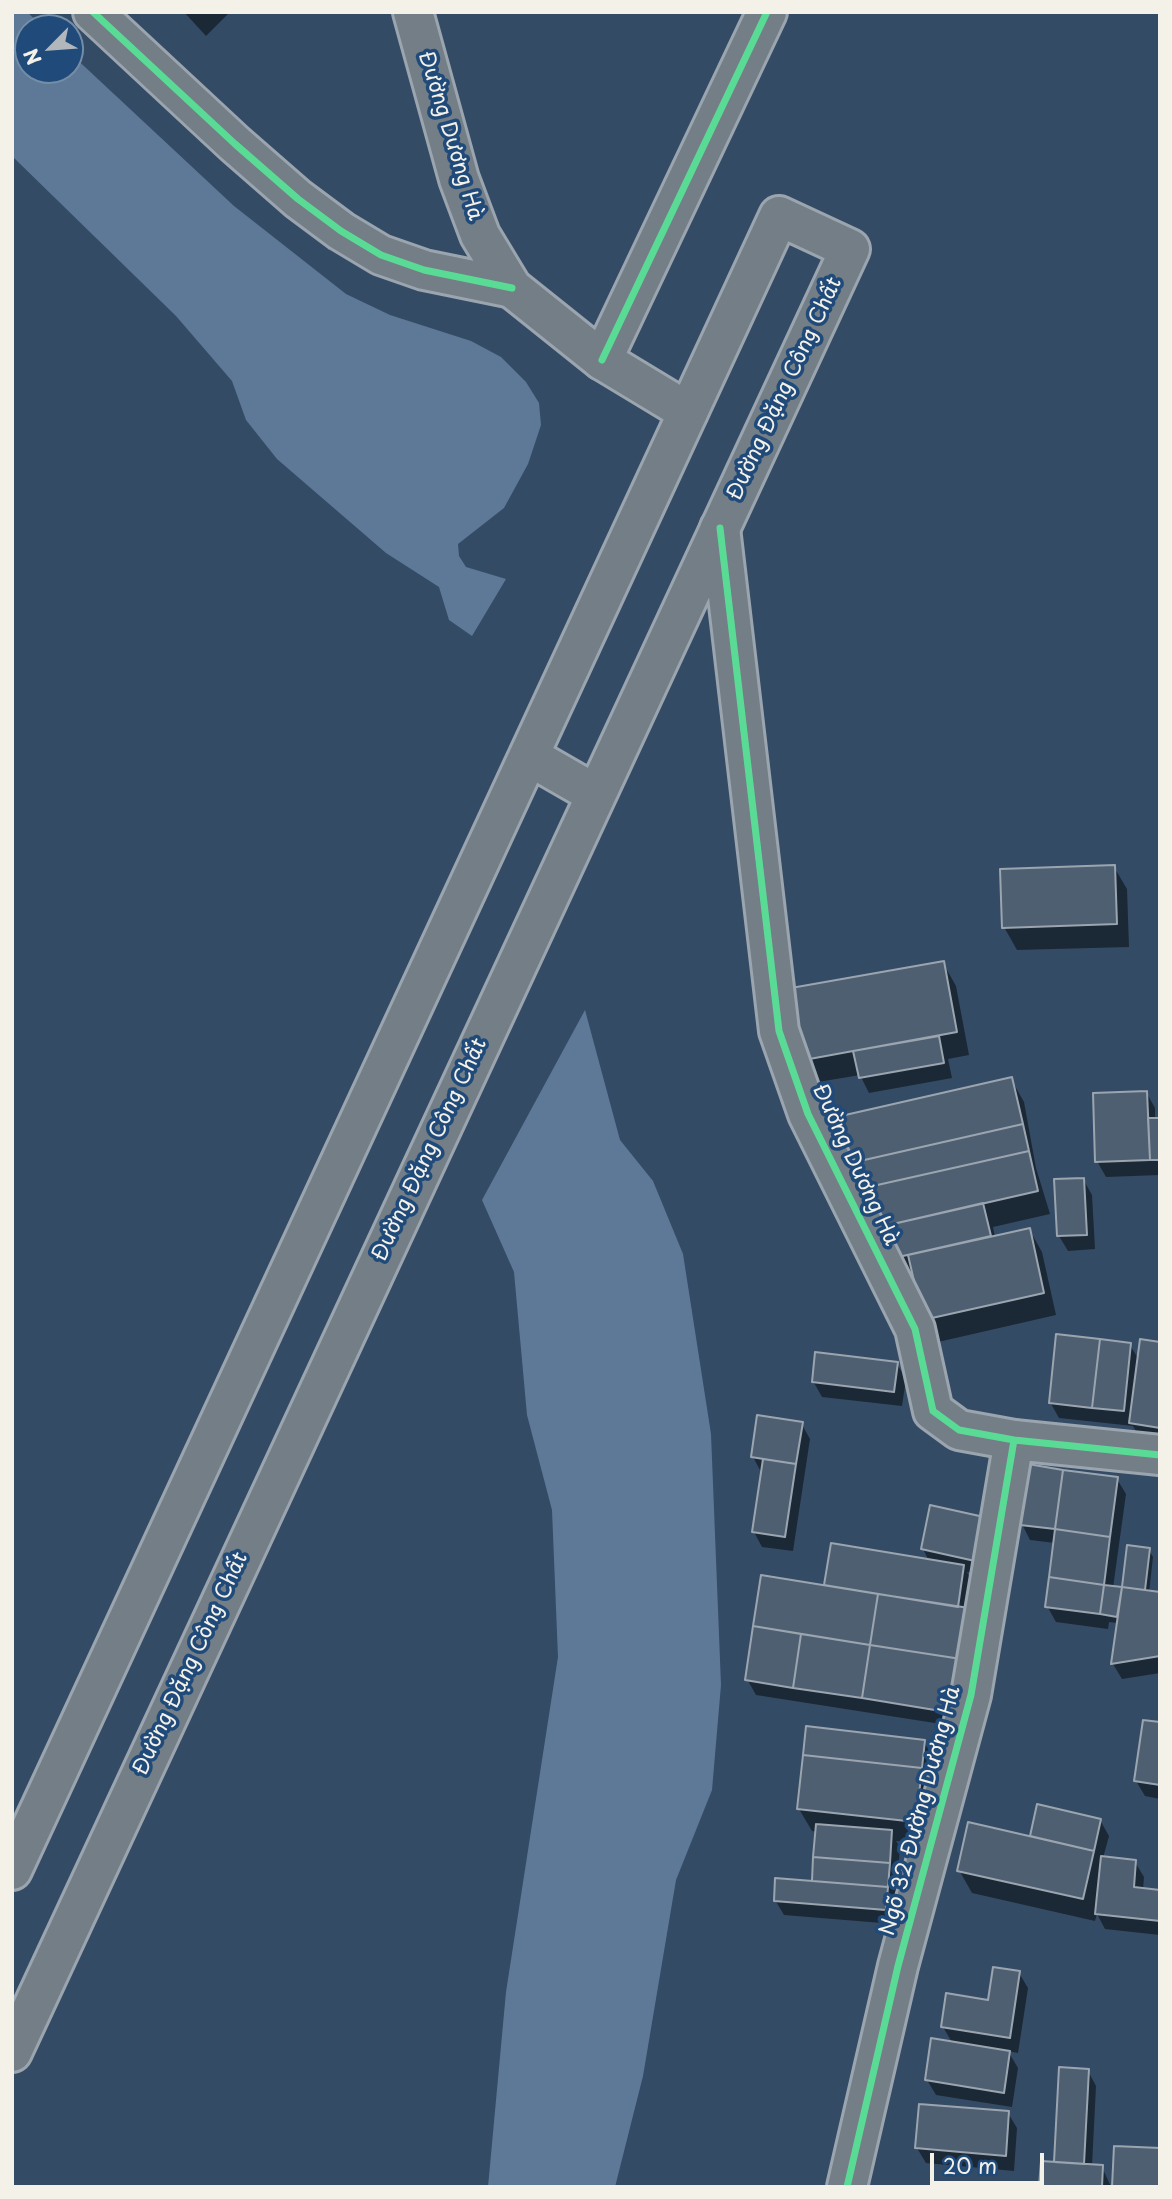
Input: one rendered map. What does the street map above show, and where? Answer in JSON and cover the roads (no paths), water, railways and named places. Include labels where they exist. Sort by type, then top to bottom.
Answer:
[{"type":"main road","points":[[93,12],[298,199],[341,231],[381,255],[424,270],[512,288]]},
{"type":"main road","name":"Đường Dương Hà","points":[[413,12],[459,179],[480,235],[512,288],[602,360],[688,412]]},
{"type":"main road","points":[[602,360],[767,12]]},
{"type":"main road","name":"Đường Đặng Công Chất","points":[[12,2052],[850,249],[779,216],[688,412]]},
{"type":"main road","points":[[12,1870],[688,412]]},
{"type":"main road","name":"Đường Dương Hà","points":[[720,528],[779,1031],[808,1114],[915,1329],[933,1411],[959,1430],[1014,1440],[1160,1455]]},
{"type":"main road","points":[[529,756],[596,794]]},
{"type":"main road","name":"Ngõ 32 Đường Dương Hà","points":[[847,2187],[898,1966],[971,1695],[1014,1440]]},
{"type":"water","points":[[12,12],[27,12],[29,14],[14,14],[14,84],[84,84],[84,66],[234,206],[346,294],[390,315],[471,341],[501,357],[526,382],[539,403],[541,425],[528,464],[504,508],[458,544],[459,556],[466,567],[506,579],[472,636],[449,620],[439,587],[386,553],[277,459],[246,420],[232,381],[176,316],[12,156]]},
{"type":"water","points":[[585,1010],[620,1140],[653,1181],[683,1254],[711,1434],[721,1685],[712,1790],[676,1880],[643,2076],[615,2187],[488,2187],[506,1992],[558,1657],[552,1510],[527,1415],[514,1272],[482,1200]]}]
